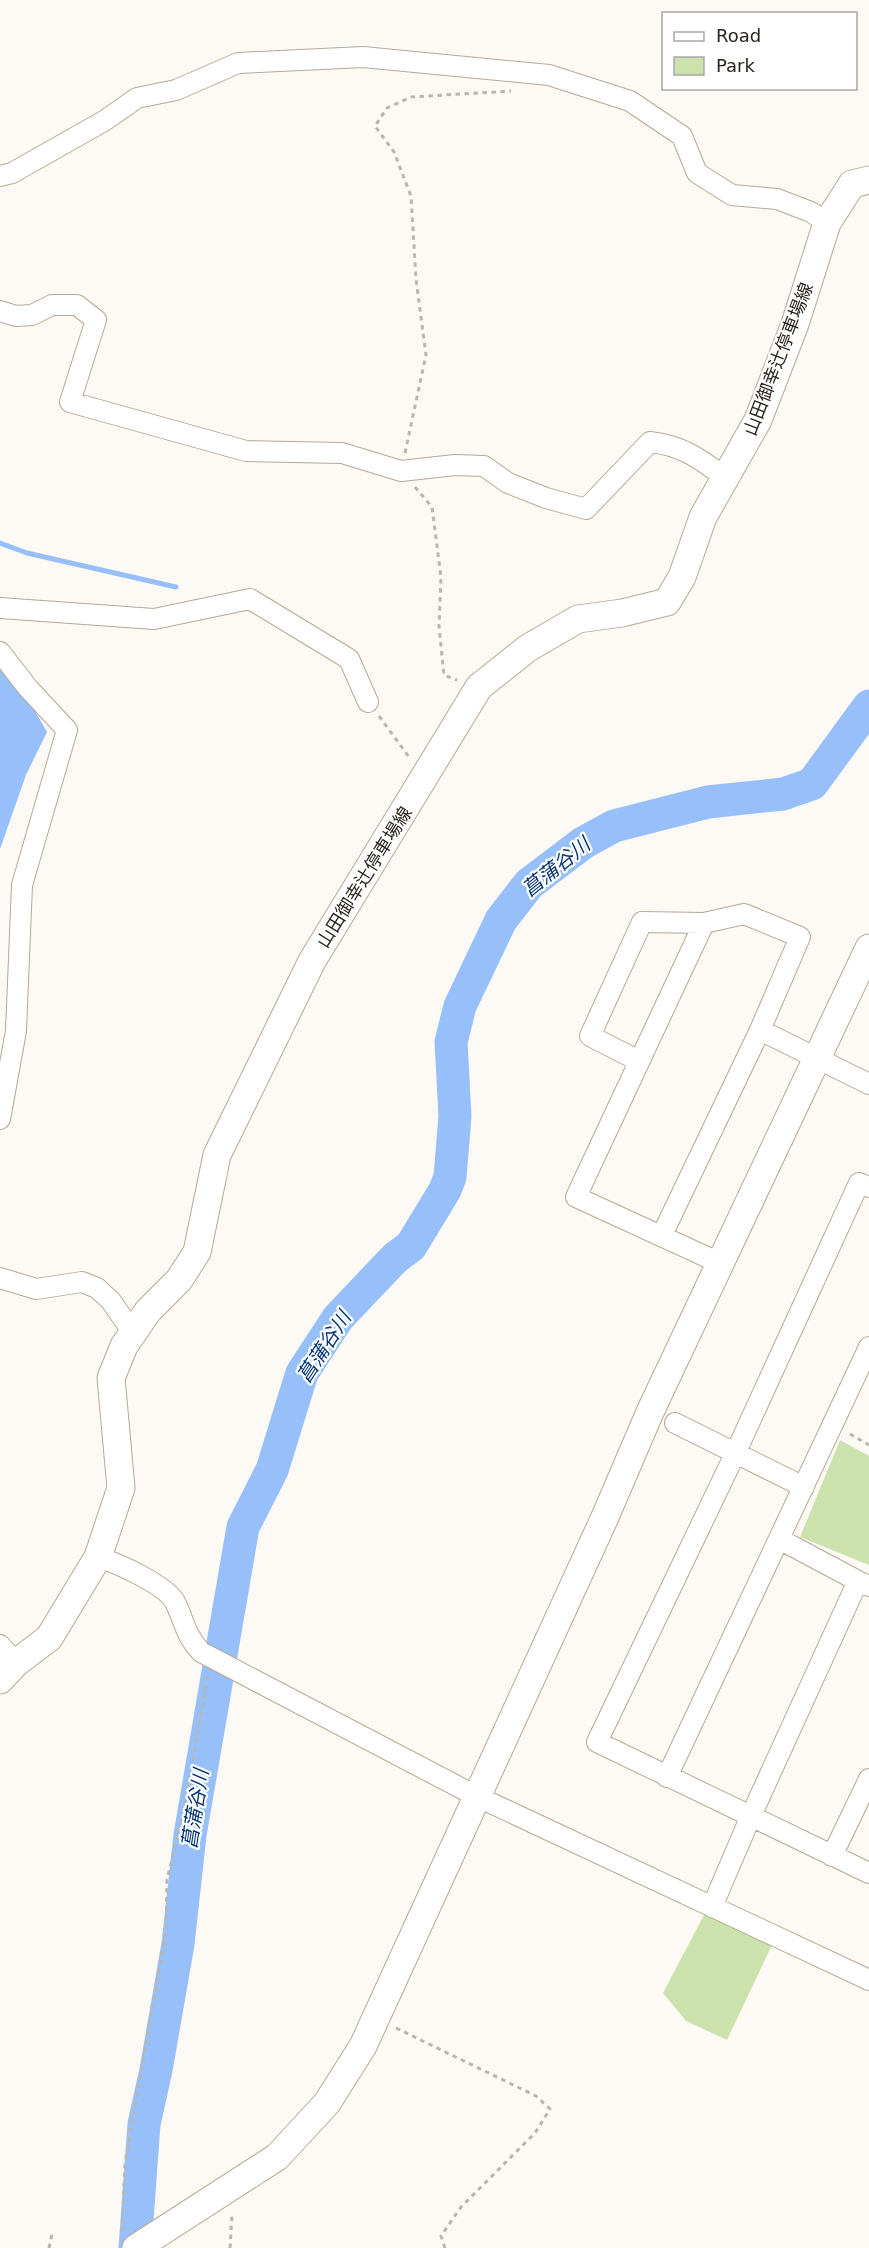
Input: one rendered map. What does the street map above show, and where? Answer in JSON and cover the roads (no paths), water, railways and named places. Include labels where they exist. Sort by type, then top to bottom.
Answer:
[{"type":"main road","name":"山田御幸辻停車場線","points":[[5,1663],[49,1638],[98,1557],[121,1488],[111,1378],[124,1346],[148,1311],[179,1280],[197,1252],[217,1155],[312,961],[479,687],[528,648],[578,619],[622,613],[667,602],[682,577],[703,517],[758,420],[795,324],[827,223],[852,184],[869,180]]},
{"type":"main road","points":[[129,2242],[163,2229],[276,2157],[327,2103],[363,2046],[605,1517],[650,1412],[722,1264],[869,948]]},
{"type":"street","points":[[0,176],[12,173],[94,127],[136,98],[176,90],[238,63],[363,57],[549,75],[630,101],[682,136],[697,173],[732,195],[777,199],[811,212],[827,223]]},
{"type":"street","points":[[0,311],[16,316],[32,315],[52,305],[77,305],[96,320],[70,402],[246,451],[342,453],[401,471],[455,465],[484,466],[518,487],[546,498],[586,509],[650,442],[671,444],[701,458],[725,477]]},
{"type":"street","points":[[0,608],[154,619],[249,599],[349,660],[368,702]]},
{"type":"street","points":[[0,652],[28,688],[67,730],[22,885],[16,1031],[0,1119]]},
{"type":"street","points":[[639,1061],[590,1036],[642,922],[705,924],[744,914],[800,937],[760,1030],[663,1235]]},
{"type":"street","points":[[705,924],[576,1197],[722,1264]]},
{"type":"street","points":[[760,1030],[869,1084]]},
{"type":"street","points":[[869,1187],[859,1183],[735,1454],[597,1742],[750,1818],[869,1873]]},
{"type":"street","points":[[0,1278],[36,1289],[82,1282],[111,1301],[133,1333]]},
{"type":"street","points":[[667,1777],[869,1347]]},
{"type":"street","points":[[675,1423],[804,1487]]},
{"type":"street","points":[[712,1907],[750,1818],[864,1583],[779,1539]]},
{"type":"street","points":[[98,1557],[156,1583],[174,1601],[189,1639],[201,1652],[476,1796],[869,1980]]},
{"type":"street","points":[[832,1856],[869,1779]]},
{"type":"water","points":[[7,662],[47,732],[26,775],[0,849],[0,664]]},
{"type":"waterway","points":[[0,543],[27,553],[176,587]]},
{"type":"waterway","name":"菖蒲谷川","points":[[135,2248],[144,2124],[178,1944],[190,1835],[243,1527],[272,1470],[302,1373],[338,1318],[395,1258],[411,1246],[445,1190],[450,1177],[455,1116],[451,1042],[460,1006],[501,920],[529,884],[583,843],[614,826],[708,802],[783,794],[812,784],[869,706]]}]
